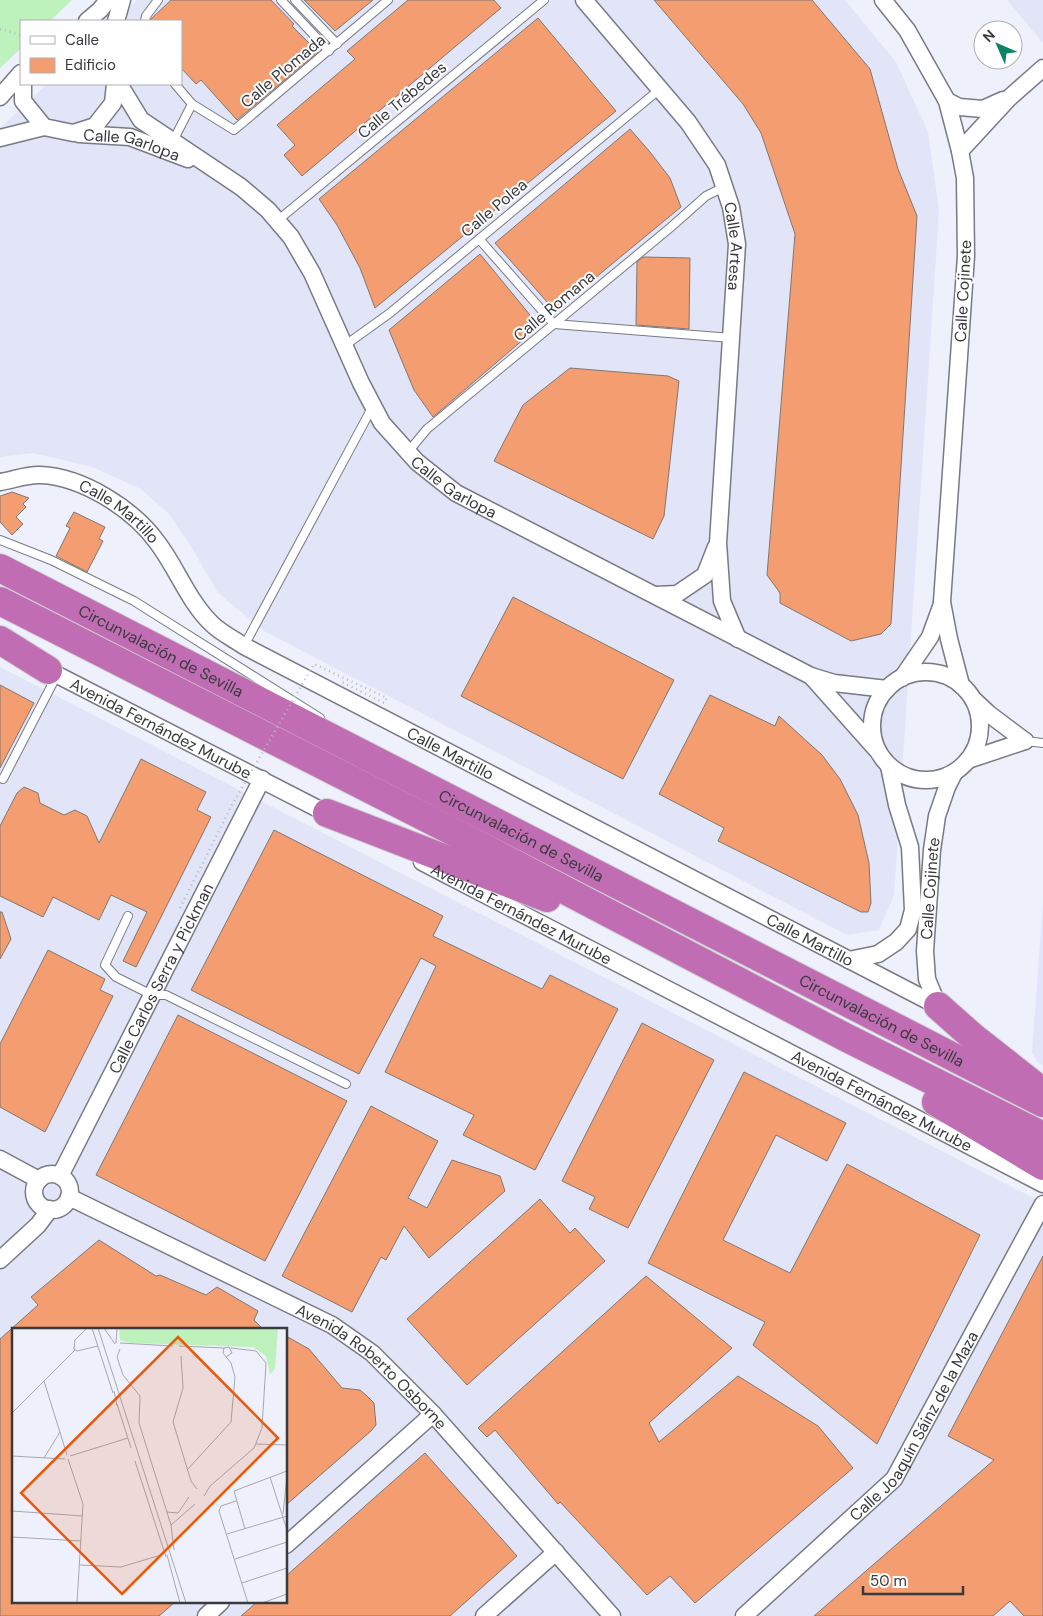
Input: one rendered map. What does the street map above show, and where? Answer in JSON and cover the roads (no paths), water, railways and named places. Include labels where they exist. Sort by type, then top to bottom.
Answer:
[{"type":"highway","name":"Circunvalación de Sevilla","points":[[0,568],[1043,1103]]},
{"type":"highway","name":"Circunvalación de Sevilla","points":[[0,601],[445,828],[845,1037],[1043,1136]]},
{"type":"highway","points":[[0,640],[53,672]]},
{"type":"highway","points":[[327,813],[544,897],[618,919]]},
{"type":"highway","points":[[938,1006],[973,1037],[1043,1092]]},
{"type":"highway","points":[[845,1037],[936,1101],[1043,1166]]},
{"type":"street","points":[[88,20],[108,0]]},
{"type":"street","points":[[116,20],[122,0]]},
{"type":"street","name":"Calle Artesa","points":[[584,0],[688,122],[716,165],[731,208],[737,244],[718,543],[722,601],[738,639]]},
{"type":"street","name":"Calle Cojinete","points":[[883,0],[907,30],[948,101],[965,178],[966,256],[942,602],[961,685]]},
{"type":"street","points":[[960,151],[1008,99],[1043,68]]},
{"type":"street","points":[[0,97],[20,74]]},
{"type":"street","points":[[0,138],[44,127],[23,101],[23,85]]},
{"type":"street","points":[[73,133],[95,126],[112,103],[115,85]]},
{"type":"street","name":"Calle Garlopa","points":[[119,85],[141,120],[242,187],[268,210],[291,237],[312,273],[344,346],[382,423],[417,462],[456,493],[811,676],[834,683],[887,689]]},
{"type":"street","points":[[948,101],[959,107],[983,109],[1008,99]]},
{"type":"street","name":"Calle Garlopa","points":[[44,127],[73,133],[130,137],[216,170]]},
{"type":"street","name":"Calle Martillo","points":[[0,482],[40,475],[72,480],[112,501],[135,517],[157,542],[188,594],[212,624],[244,646],[938,1006]]},
{"type":"street","name":"Calle Artesa","points":[[654,596],[677,594],[705,576],[718,543]]},
{"type":"street","name":"Calle Cojinete","points":[[902,678],[930,637],[942,602]]},
{"type":"street","name":"Avenida Fernández Murube","points":[[0,646],[262,779],[1043,1184]]},
{"type":"street","points":[[973,700],[980,724],[978,742],[968,760],[954,772],[937,779],[918,780],[905,777],[889,766],[878,752],[872,734],[873,715],[876,704],[887,689],[902,678],[927,672],[945,676],[961,685],[973,700],[1024,741]]},
{"type":"street","name":"Calle Garlopa","points":[[811,676],[878,752]]},
{"type":"street","points":[[968,760],[1024,741]]},
{"type":"street","name":"Calle Cojinete","points":[[849,960],[878,954],[896,942],[908,929],[912,910],[910,848],[897,805],[889,766]]},
{"type":"street","name":"Calle Cojinete","points":[[938,1006],[927,979],[925,951],[932,850],[937,816],[954,772]]},
{"type":"street","name":"Calle Carlos Serra y Pickman","points":[[60,1176],[262,779]]},
{"type":"street","points":[[0,1160],[39,1180]]},
{"type":"street","points":[[48,1174],[60,1176],[64,1178],[69,1187],[69,1197],[64,1205],[50,1209],[40,1205],[35,1195],[36,1185],[39,1180],[48,1174]]},
{"type":"street","name":"Avenida Roberto Osborne","points":[[69,1197],[332,1325],[372,1353],[433,1414],[612,1616]]},
{"type":"street","name":"Calle Joaquín Sáinz de la Maza","points":[[744,1616],[894,1479],[1043,1204]]},
{"type":"street","points":[[0,1260],[38,1225],[50,1209]]},
{"type":"street","points":[[288,1543],[433,1414]]},
{"type":"street","points":[[484,1616],[556,1552]]},
{"type":"street","points":[[206,1616],[219,1604]]},
{"type":"lane","points":[[145,20],[158,0]]},
{"type":"lane","points":[[281,0],[329,51]]},
{"type":"lane","points":[[295,0],[337,44]]},
{"type":"lane","name":"Calle Plomada","points":[[192,104],[234,130],[388,0]]},
{"type":"lane","name":"Calle Trébedes","points":[[277,221],[544,0]]},
{"type":"lane","points":[[173,141],[192,104],[176,85]]},
{"type":"lane","name":"Calle Polea","points":[[344,346],[390,313],[660,88]]},
{"type":"lane","name":"Calle Romana","points":[[408,452],[427,429],[706,196],[724,187]]},
{"type":"lane","points":[[479,239],[554,324],[732,338]]},
{"type":"lane","points":[[244,646],[372,406]]},
{"type":"lane","points":[[0,540],[50,560],[134,601],[324,720]]},
{"type":"lane","points":[[3,779],[53,672]]},
{"type":"lane","points":[[356,741],[412,779]]},
{"type":"lane","points":[[1024,741],[1043,743]]},
{"type":"lane","points":[[128,916],[105,965],[116,977],[152,995],[166,996],[346,1084]]}]
